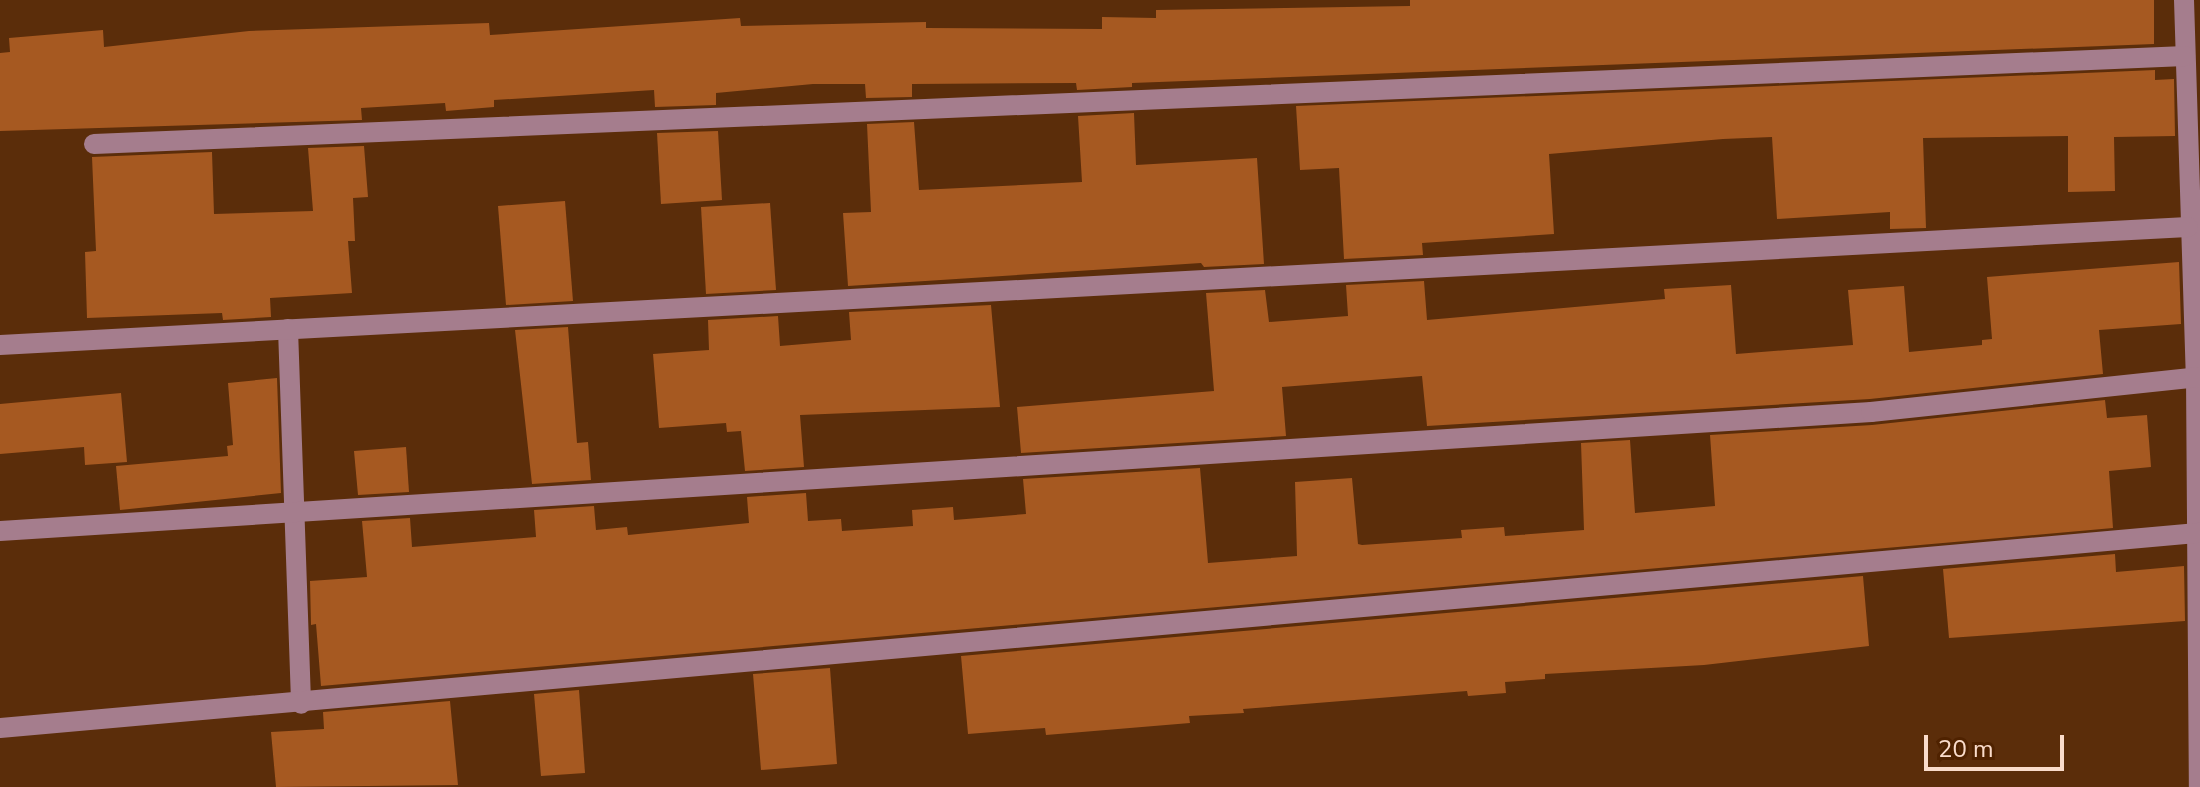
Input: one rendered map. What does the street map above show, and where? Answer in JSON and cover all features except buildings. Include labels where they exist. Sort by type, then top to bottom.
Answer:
[{"type":"street","points":[[2184,0],[2188,227],[2198,377],[2199,787]]},
{"type":"street","points":[[94,144],[2185,56]]},
{"type":"street","points":[[0,345],[2188,227]]},
{"type":"street","points":[[288,329],[291,512],[301,704]]},
{"type":"street","points":[[0,531],[1871,412],[2198,377]]},
{"type":"street","points":[[0,728],[301,704],[2199,533]]}]
